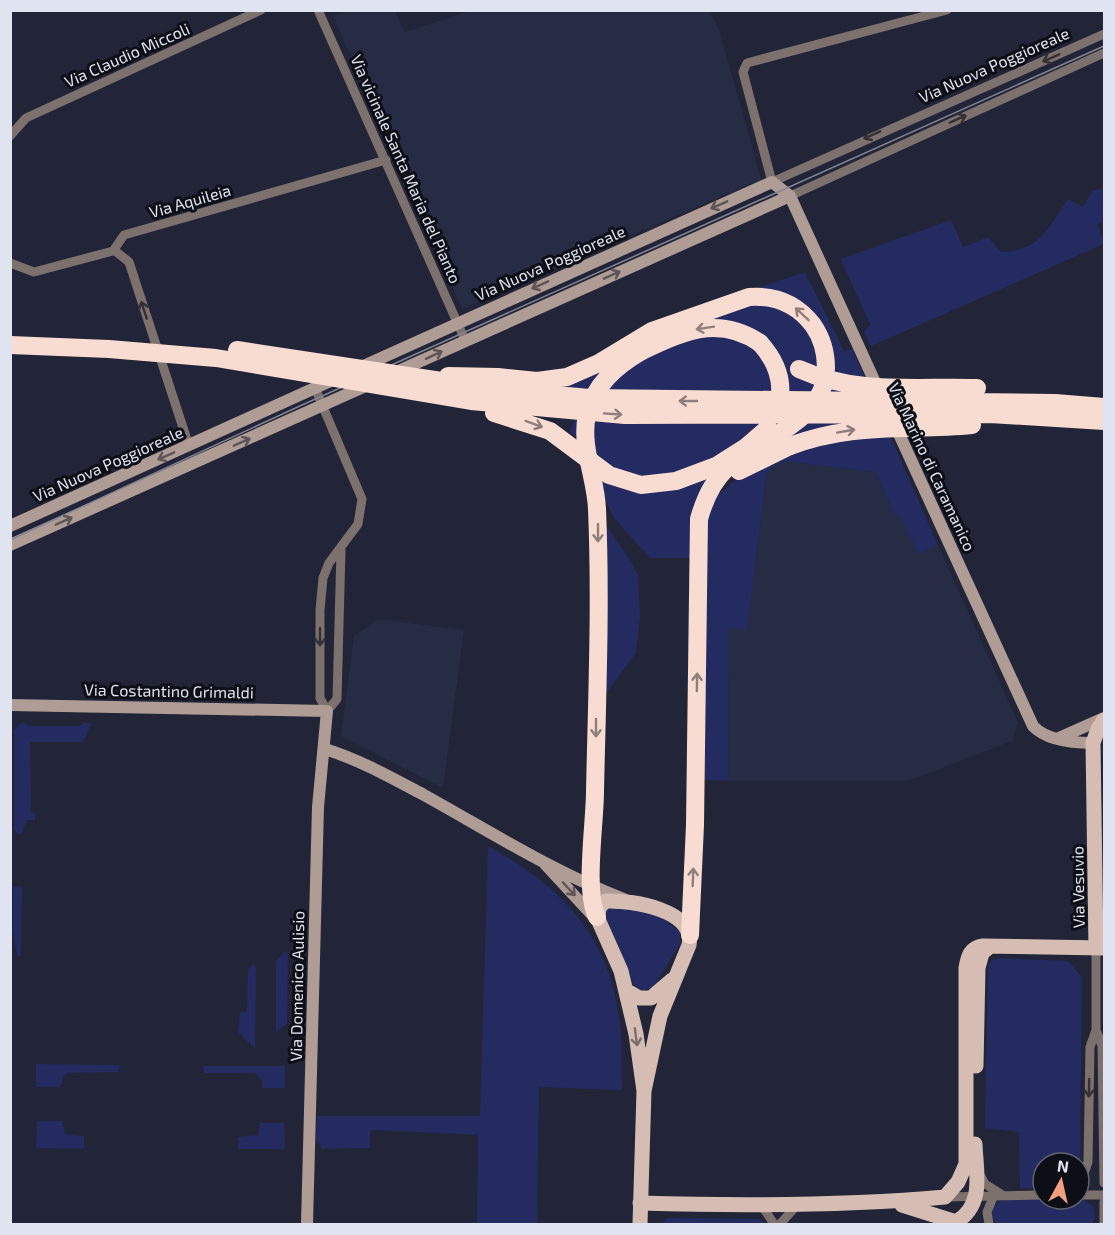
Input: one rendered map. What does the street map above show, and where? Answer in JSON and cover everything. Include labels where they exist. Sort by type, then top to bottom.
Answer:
[{"type":"highway","points":[[418,385],[492,376],[537,381],[567,377],[599,363],[652,331],[749,297],[781,300],[796,308],[808,319],[824,347],[825,380],[820,395],[811,409],[796,422],[730,465],[719,477],[705,501],[699,530],[695,825],[690,935]]},
{"type":"highway","points":[[598,920],[592,906],[592,884],[595,819],[598,528],[596,494],[586,447],[585,426],[589,407],[603,382],[613,370],[642,351],[670,338],[710,327],[734,329],[799,369],[841,384],[866,388],[994,389],[1104,430]]},
{"type":"highway","points":[[10,335],[213,348],[418,385],[526,421],[566,441],[609,475],[633,484],[659,485],[716,466],[747,447],[768,428],[777,412],[781,388],[773,360],[760,343]]},
{"type":"highway","points":[[10,345],[109,349],[216,358],[418,385],[621,400],[983,400],[1054,410],[1104,421]]},
{"type":"highway","points":[[705,501],[722,481],[790,446],[819,435],[860,428],[968,426],[1104,400]]},
{"type":"highway","points":[[1054,410],[1104,407]]},
{"type":"main road","points":[[772,182],[790,196]]},
{"type":"main road","name":"Via Nuova Poggioreale","points":[[10,526],[457,322],[772,182]]},
{"type":"main road","name":"Via Nuova Poggioreale","points":[[10,545],[790,196]]},
{"type":"main road","name":"Via Marino di Caramanico","points":[[790,196],[1033,726],[1039,732],[1058,739]]},
{"type":"main road","name":"Via Costantino Grimaldi","points":[[10,705],[327,711]]},
{"type":"main road","name":"Via Domenico Aulisio","points":[[307,1224],[318,807],[327,711]]},
{"type":"main road","points":[[1058,739],[1104,719]]},
{"type":"main road","points":[[1058,739],[1099,742],[1098,729],[1104,719]]},
{"type":"main road","name":"Via Vesuvio","points":[[1099,742],[1100,948]]},
{"type":"main road","points":[[325,749],[346,755],[400,782],[592,884],[639,905],[679,918],[689,929],[690,935],[656,1031],[644,1091],[640,1224]]},
{"type":"main road","points":[[538,857],[598,920],[618,962],[627,991],[644,1091]]},
{"type":"main road","points":[[598,920],[600,906],[606,901],[639,905]]},
{"type":"main road","points":[[640,1203],[894,1203],[945,1197],[958,1182],[966,1164],[967,960],[976,947],[1100,948]]},
{"type":"main road","points":[[894,1203],[959,1223],[970,1213],[977,1195],[978,968],[982,953],[989,947]]},
{"type":"main road","points":[[627,991],[639,998],[651,998],[676,975]]},
{"type":"street","name":"Via Claudio Miccoli","points":[[10,136],[26,117],[261,10]]},
{"type":"street","name":"Via vicinale Santa Maria del Pianto","points":[[318,10],[465,340]]},
{"type":"street","points":[[772,182],[743,72],[744,66],[752,60],[946,10]]},
{"type":"street","name":"Via Nuova Poggioreale","points":[[772,182],[1104,34]]},
{"type":"street","name":"Via Nuova Poggioreale","points":[[790,196],[1104,53]]},
{"type":"street","name":"Via Aquileia","points":[[10,263],[34,272],[114,250],[124,235],[386,160]]},
{"type":"street","points":[[114,250],[129,262],[189,446]]},
{"type":"street","points":[[315,388],[362,499],[358,524],[325,572],[321,593],[320,698],[327,711],[337,699],[341,550]]},
{"type":"street","name":"Via Vesuvio","points":[[1088,1151],[1090,1047],[1096,1030],[1100,948]]},
{"type":"street","name":"Via Vesuvio","points":[[1096,1030],[1103,1046],[1104,1183]]},
{"type":"street","points":[[976,1168],[985,1184],[998,1195]]},
{"type":"street","points":[[989,1224],[987,1212],[998,1195]]},
{"type":"street","points":[[945,1197],[1031,1195]]},
{"type":"street","points":[[1103,1224],[1104,1202]]},
{"type":"street","points":[[760,1203],[774,1224]]},
{"type":"street","points":[[780,1224],[799,1204]]},
{"type":"shaded area","points":[[346,11],[395,11],[405,32],[470,11],[710,11],[720,33],[761,179],[462,309],[333,16]]},
{"type":"shaded area","points":[[1104,188],[1104,221],[1098,224],[1104,244],[871,346],[864,332],[870,325],[841,259],[951,220],[963,247],[988,237],[1001,252],[1014,251],[1042,236],[1068,199],[1083,207],[1092,191]]},
{"type":"shaded area","points":[[805,272],[844,351],[852,349],[938,545],[919,554],[899,515],[895,516],[875,472],[783,461],[767,471],[747,630],[729,628],[728,781],[700,780],[704,523],[717,496],[732,483],[792,452],[736,469],[819,409],[826,339],[782,307],[812,333],[822,367],[806,406],[718,469],[690,558],[650,558],[614,518],[599,482],[590,422],[627,355],[579,439],[569,432],[574,421],[555,375],[740,294]]},
{"type":"shaded area","points":[[783,461],[875,472],[895,516],[899,514],[905,522],[919,553],[938,545],[1018,723],[1012,741],[908,781],[728,781],[729,627],[747,629],[767,471]]},
{"type":"shaded area","points":[[603,521],[638,575],[640,617],[636,653],[604,696]]},
{"type":"shaded area","points":[[378,619],[464,630],[443,788],[341,736],[354,636]]},
{"type":"shaded area","points":[[23,721],[27,726],[81,726],[83,723],[92,723],[83,742],[30,742],[31,812],[35,813],[35,820],[27,820],[22,833],[18,834],[14,830],[14,730]]},
{"type":"shaded area","points":[[488,846],[537,878],[576,914],[604,960],[613,986],[619,1016],[622,1090],[539,1087],[537,1224],[477,1224],[478,1135],[373,1130],[370,1132],[370,1148],[321,1149],[320,1143],[316,1142],[317,1116],[480,1116]]},
{"type":"shaded area","points":[[13,887],[22,887],[21,956],[17,956],[13,932]]},
{"type":"shaded area","points":[[613,905],[661,917],[680,932],[680,944],[653,988],[641,990],[633,984],[618,945],[602,915],[603,911]]},
{"type":"shaded area","points":[[285,951],[288,954],[287,1024],[276,1032],[276,961]]},
{"type":"shaded area","points":[[1000,958],[1068,961],[1082,977],[1080,1151],[1031,1151],[1031,1188],[1020,1188],[1019,1132],[985,1128],[988,965],[992,960]]},
{"type":"shaded area","points":[[253,964],[256,968],[255,1049],[238,1032],[240,1012],[247,1012],[248,969]]},
{"type":"shaded area","points":[[36,1064],[119,1065],[119,1072],[67,1073],[63,1076],[61,1087],[36,1087]]},
{"type":"shaded area","points":[[203,1066],[285,1066],[285,1088],[262,1088],[262,1081],[255,1073],[204,1073]]},
{"type":"shaded area","points":[[37,1121],[62,1121],[65,1134],[84,1136],[84,1149],[36,1148]]},
{"type":"shaded area","points":[[260,1123],[284,1123],[285,1149],[238,1149],[238,1137],[258,1135]]},
{"type":"shaded area","points":[[1004,1199],[1031,1199],[1031,1211],[1091,1211],[1091,1205],[1095,1218],[1092,1224],[998,1224],[992,1219],[992,1212],[998,1202]]},
{"type":"shaded area","points":[[668,1218],[759,1219],[767,1224],[661,1224]]},
{"type":"tram line","points":[[10,540],[302,405],[1104,46]]}]
